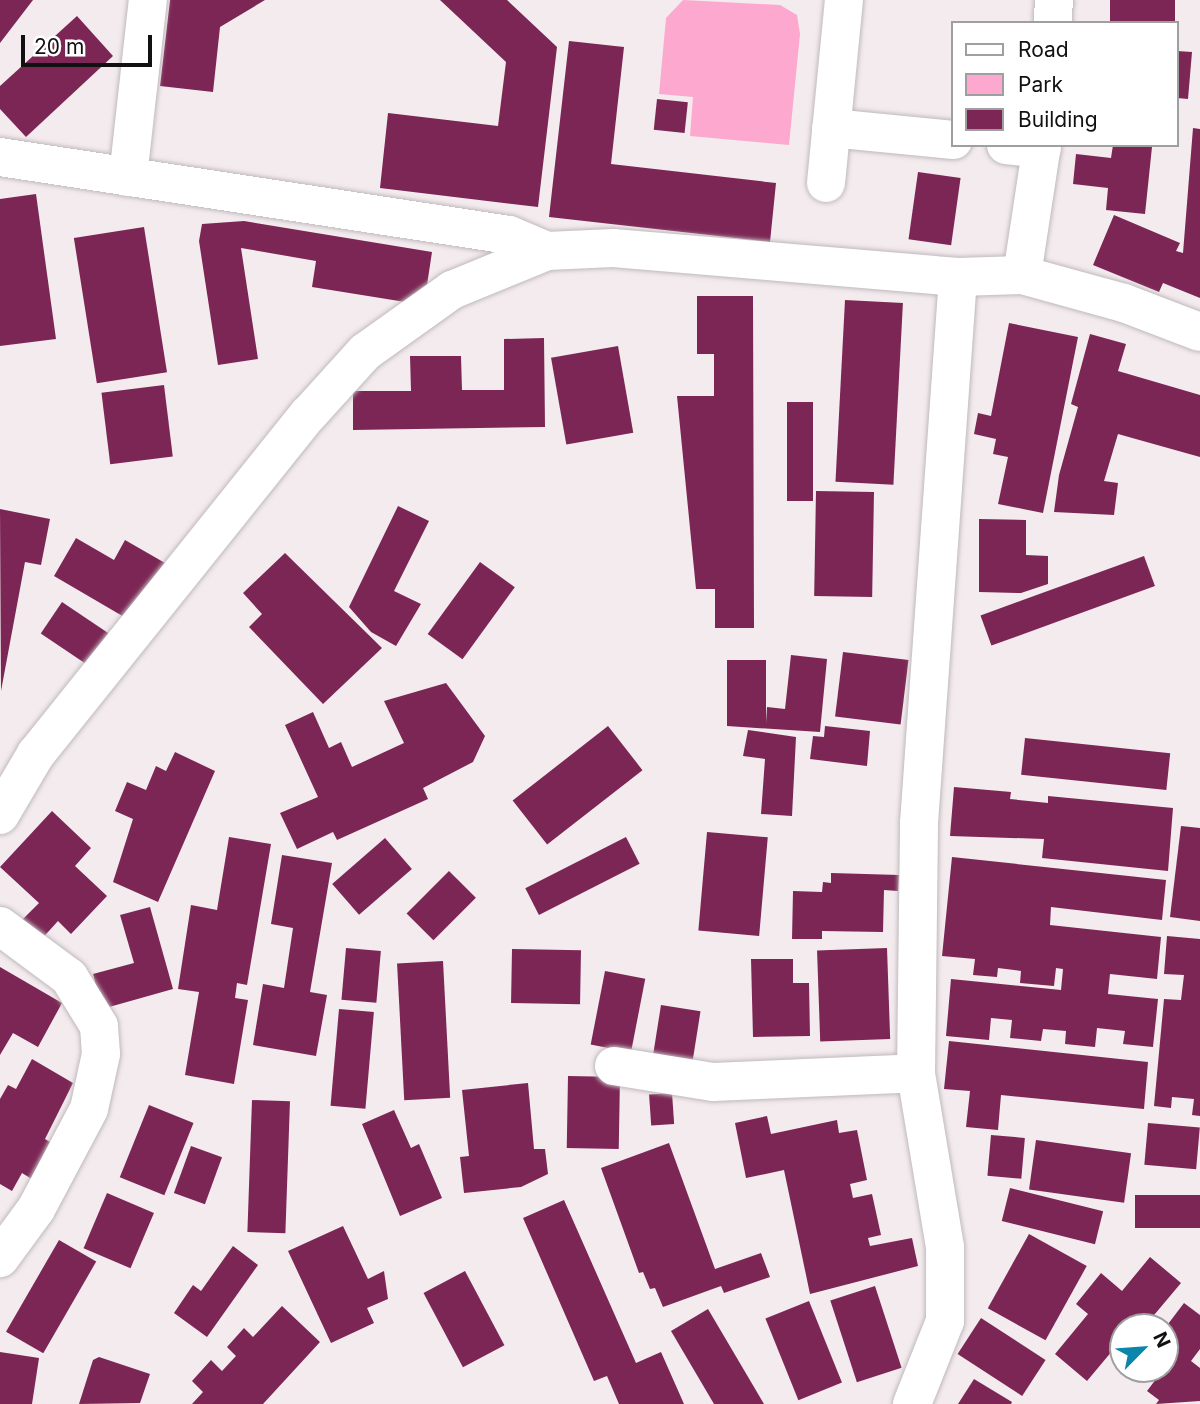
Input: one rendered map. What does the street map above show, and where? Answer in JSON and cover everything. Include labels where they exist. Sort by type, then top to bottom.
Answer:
[{"type":"street","points":[[128,177],[148,0]]},
{"type":"street","points":[[826,183],[844,0]]},
{"type":"street","points":[[1052,21],[1054,0]]},
{"type":"street","points":[[831,128],[951,140]]},
{"type":"street","points":[[1022,275],[1030,147]]},
{"type":"street","points":[[0,157],[509,235],[547,251]]},
{"type":"street","points":[[0,815],[36,754],[307,415],[365,352],[452,290],[547,251],[613,248],[957,276],[1022,275],[1124,303],[1200,332]]},
{"type":"street","points":[[912,1404],[945,1321],[945,1247],[916,1073],[919,823],[957,276]]},
{"type":"street","points":[[0,926],[69,977],[99,1026],[102,1054],[89,1110],[36,1209],[0,1258]]},
{"type":"street","points":[[614,1066],[713,1082],[916,1073]]},
{"type":"green space","points":[[683,0],[780,5],[797,15],[800,34],[789,145],[690,136],[693,97],[659,94],[666,18]]},
{"type":"building","points":[[0,0],[33,0],[0,43]]},
{"type":"building","points":[[170,0],[265,0],[220,27],[213,92],[160,86]]},
{"type":"building","points":[[440,0],[507,0],[557,47],[538,207],[380,188],[388,113],[498,126],[506,62]]},
{"type":"building","points":[[1110,0],[1175,0],[1175,21],[1110,21]]},
{"type":"building","points":[[77,16],[113,56],[26,137],[0,109],[0,86]]},
{"type":"building","points":[[569,41],[624,47],[611,164],[776,183],[770,242],[549,217]]},
{"type":"building","points":[[1179,51],[1192,52],[1188,99],[1179,98]]},
{"type":"building","points":[[657,99],[688,102],[685,133],[654,130]]},
{"type":"building","points":[[1193,128],[1200,129],[1200,298],[1163,283],[1159,292],[1093,265],[1114,215],[1180,243],[1176,251],[1183,253]]},
{"type":"building","points":[[1113,147],[1152,147],[1145,214],[1106,210],[1108,188],[1073,184],[1076,154],[1111,158]]},
{"type":"building","points":[[918,172],[961,178],[951,245],[909,239]]},
{"type":"building","points":[[36,194],[56,339],[0,346],[0,199]]},
{"type":"building","points":[[244,221],[432,252],[424,305],[312,287],[316,261],[241,248],[258,359],[218,365],[199,241],[202,224]]},
{"type":"building","points":[[144,227],[167,372],[97,383],[74,238]]},
{"type":"building","points":[[697,296],[753,296],[754,628],[715,628],[715,589],[696,589],[677,396],[714,396],[714,354],[697,354]]},
{"type":"building","points":[[845,300],[903,303],[893,485],[835,482]]},
{"type":"building","points":[[1009,323],[1078,337],[1043,513],[998,504],[1008,457],[993,454],[996,439],[974,434],[978,413],[991,416]]},
{"type":"building","points":[[1090,334],[1126,344],[1118,371],[1200,395],[1200,457],[1118,434],[1104,481],[1118,483],[1114,515],[1054,512],[1059,475],[1078,407],[1071,404]]},
{"type":"building","points":[[544,338],[545,427],[353,430],[353,391],[411,391],[410,356],[461,356],[462,390],[504,390],[504,339]]},
{"type":"building","points":[[618,346],[633,433],[566,444],[551,358]]},
{"type":"building","points":[[164,385],[173,456],[110,464],[101,393]]},
{"type":"building","points":[[787,402],[813,402],[813,501],[787,501]]},
{"type":"building","points":[[816,491],[874,492],[872,597],[814,596]]},
{"type":"building","points":[[398,506],[429,521],[394,591],[421,604],[396,646],[371,632],[349,607]]},
{"type":"building","points":[[0,509],[50,519],[41,565],[25,562],[1,691]]},
{"type":"building","points":[[979,519],[1026,520],[1026,555],[1048,556],[1048,584],[1021,593],[979,592]]},
{"type":"building","points":[[76,538],[114,560],[125,540],[165,563],[131,621],[54,576]]},
{"type":"building","points":[[285,553],[382,648],[323,704],[249,627],[262,614],[243,593]]},
{"type":"building","points":[[1144,556],[1155,586],[991,646],[980,616]]},
{"type":"building","points":[[480,562],[515,587],[462,659],[428,634]]},
{"type":"building","points":[[62,602],[113,636],[91,668],[41,634]]},
{"type":"building","points":[[843,652],[909,660],[901,725],[835,717]]},
{"type":"building","points":[[791,655],[827,659],[820,732],[727,726],[727,660],[766,660],[766,723],[767,707],[785,709]]},
{"type":"building","points":[[446,683],[485,736],[473,762],[423,788],[428,799],[337,840],[333,832],[297,849],[280,813],[318,797],[285,725],[313,712],[329,748],[341,742],[352,767],[404,743],[384,701]]},
{"type":"building","points":[[608,726],[642,770],[547,845],[513,800]]},
{"type":"building","points":[[825,726],[870,731],[867,766],[810,759],[813,736],[824,737]]},
{"type":"building","points":[[748,730],[796,737],[792,816],[761,814],[765,759],[743,756]]},
{"type":"building","points":[[1025,738],[1170,753],[1166,790],[1021,775]]},
{"type":"building","points":[[175,752],[215,771],[158,902],[113,882],[133,819],[115,811],[127,782],[146,790],[156,766],[166,771]]},
{"type":"building","points":[[954,787],[1011,792],[1010,799],[1048,803],[1048,796],[1173,808],[1168,871],[1042,858],[1044,839],[950,836]]},
{"type":"building","points":[[52,811],[91,848],[75,866],[107,896],[71,934],[58,921],[38,943],[18,924],[39,903],[0,867]]},
{"type":"building","points":[[1181,826],[1200,828],[1200,921],[1170,917]]},
{"type":"building","points":[[707,832],[768,837],[759,936],[698,931]]},
{"type":"building","points":[[229,837],[271,844],[247,985],[237,983],[235,998],[248,1000],[234,1084],[185,1075],[199,992],[178,989],[191,905],[217,910]]},
{"type":"building","points":[[626,837],[640,864],[539,915],[525,888]]},
{"type":"building","points":[[385,838],[412,869],[359,915],[332,884]]},
{"type":"building","points":[[282,855],[332,863],[310,992],[327,995],[316,1056],[253,1045],[263,984],[284,988],[293,928],[271,924]]},
{"type":"building","points":[[952,857],[1166,880],[1162,920],[1051,907],[1050,925],[1161,937],[1157,979],[1110,974],[1108,994],[1158,999],[1153,1047],[1123,1044],[1125,1031],[1097,1028],[1095,1047],[1065,1044],[1066,1031],[1043,1029],[1041,1041],[1010,1038],[1012,1020],[991,1018],[989,1040],[946,1036],[951,979],[1061,990],[1063,969],[1056,968],[1054,986],[1020,983],[1021,971],[998,968],[997,977],[973,975],[975,959],[942,956]]},
{"type":"building","points":[[449,871],[476,898],[433,940],[407,913]]},
{"type":"building","points":[[831,873],[899,875],[898,891],[884,890],[883,932],[822,931],[822,939],[792,939],[793,891],[822,892],[823,882],[831,883]]},
{"type":"building","points":[[150,907],[173,989],[102,1009],[93,974],[134,963],[120,915]]},
{"type":"building","points":[[1167,936],[1200,939],[1200,1116],[1192,1115],[1194,1099],[1172,1097],[1171,1108],[1154,1106],[1164,999],[1181,1000],[1184,975],[1164,974]]},
{"type":"building","points":[[346,948],[381,951],[376,1003],[341,1000]]},
{"type":"building","points":[[887,948],[890,1039],[820,1041],[817,950]]},
{"type":"building","points":[[512,949],[581,950],[580,1004],[511,1003]]},
{"type":"building","points":[[751,959],[793,959],[793,983],[809,983],[810,1036],[753,1037]]},
{"type":"building","points":[[443,961],[450,1098],[404,1100],[397,963]]},
{"type":"building","points":[[0,967],[62,1003],[38,1047],[13,1033],[0,1055]]},
{"type":"building","points":[[605,971],[645,979],[631,1052],[591,1045]]},
{"type":"building","points":[[661,1005],[701,1011],[692,1067],[652,1060]]},
{"type":"building","points":[[339,1009],[374,1012],[365,1109],[331,1106]]},
{"type":"building","points":[[949,1041],[1148,1062],[1144,1109],[1001,1095],[998,1130],[966,1127],[970,1091],[944,1089]]},
{"type":"building","points":[[32,1059],[73,1083],[45,1139],[55,1145],[35,1181],[22,1173],[12,1191],[0,1184],[0,1099],[8,1085],[16,1089]]},
{"type":"building","points":[[568,1076],[620,1077],[619,1149],[567,1148]]},
{"type":"building","points":[[528,1083],[534,1149],[545,1149],[548,1174],[521,1187],[464,1193],[460,1157],[469,1156],[462,1090]]},
{"type":"building","points":[[672,1093],[674,1124],[651,1126],[649,1095]]},
{"type":"building","points":[[252,1100],[290,1101],[285,1233],[247,1232]]},
{"type":"building","points":[[149,1105],[194,1123],[164,1195],[120,1177]]},
{"type":"building","points":[[394,1110],[411,1148],[419,1144],[442,1198],[400,1216],[362,1124]]},
{"type":"building","points":[[767,1116],[771,1134],[837,1120],[839,1133],[857,1130],[867,1180],[850,1184],[853,1198],[872,1194],[881,1235],[868,1238],[870,1246],[912,1238],[918,1266],[810,1294],[784,1170],[746,1178],[735,1123]]},
{"type":"building","points":[[1148,1123],[1200,1128],[1196,1169],[1144,1165]]},
{"type":"building","points":[[991,1135],[1025,1138],[1021,1179],[987,1176]]},
{"type":"building","points":[[1036,1140],[1131,1153],[1124,1203],[1029,1190]]},
{"type":"building","points":[[669,1143],[715,1269],[761,1253],[770,1277],[724,1293],[721,1286],[663,1307],[655,1288],[650,1289],[643,1272],[639,1273],[601,1168]]},
{"type":"building","points":[[191,1146],[222,1157],[205,1204],[174,1193]]},
{"type":"building","points":[[1010,1188],[1103,1211],[1095,1244],[1002,1221]]},
{"type":"building","points":[[107,1193],[154,1213],[131,1268],[84,1248]]},
{"type":"building","points":[[1135,1195],[1200,1195],[1200,1228],[1135,1228]]},
{"type":"building","points":[[564,1200],[636,1363],[661,1352],[684,1404],[619,1404],[607,1376],[594,1381],[523,1218]]},
{"type":"building","points":[[343,1226],[368,1279],[384,1271],[388,1299],[367,1308],[374,1323],[331,1343],[288,1251]]},
{"type":"building","points":[[1029,1234],[1087,1266],[1046,1340],[988,1308]]},
{"type":"building","points":[[59,1240],[96,1262],[43,1353],[6,1332]]},
{"type":"building","points":[[233,1246],[258,1265],[207,1337],[174,1313],[193,1285],[201,1291]]},
{"type":"building","points":[[1150,1257],[1181,1283],[1156,1313],[1109,1313],[1109,1355],[1087,1381],[1055,1354],[1088,1314],[1076,1304],[1101,1273],[1122,1291]]},
{"type":"building","points":[[465,1271],[504,1345],[463,1367],[424,1293]]},
{"type":"building","points":[[875,1286],[902,1368],[857,1382],[830,1301]]},
{"type":"building","points":[[809,1301],[842,1383],[798,1400],[765,1319]]},
{"type":"building","points":[[1184,1303],[1200,1315],[1200,1349],[1191,1361],[1200,1368],[1200,1401],[1156,1404],[1159,1400],[1147,1391],[1153,1383],[1179,1383],[1179,1313],[1176,1313]]},
{"type":"building","points":[[282,1306],[320,1342],[263,1404],[192,1404],[203,1392],[192,1381],[211,1360],[222,1371],[236,1356],[227,1347],[244,1328],[253,1337]]},
{"type":"building","points":[[708,1309],[764,1404],[714,1404],[671,1331]]},
{"type":"building","points":[[981,1318],[1046,1360],[1022,1396],[958,1354]]},
{"type":"building","points":[[0,1352],[39,1358],[32,1404],[0,1404]]},
{"type":"building","points":[[99,1357],[150,1374],[140,1403],[79,1404],[93,1360]]},
{"type":"building","points":[[974,1379],[1012,1402],[1011,1404],[958,1404]]}]
